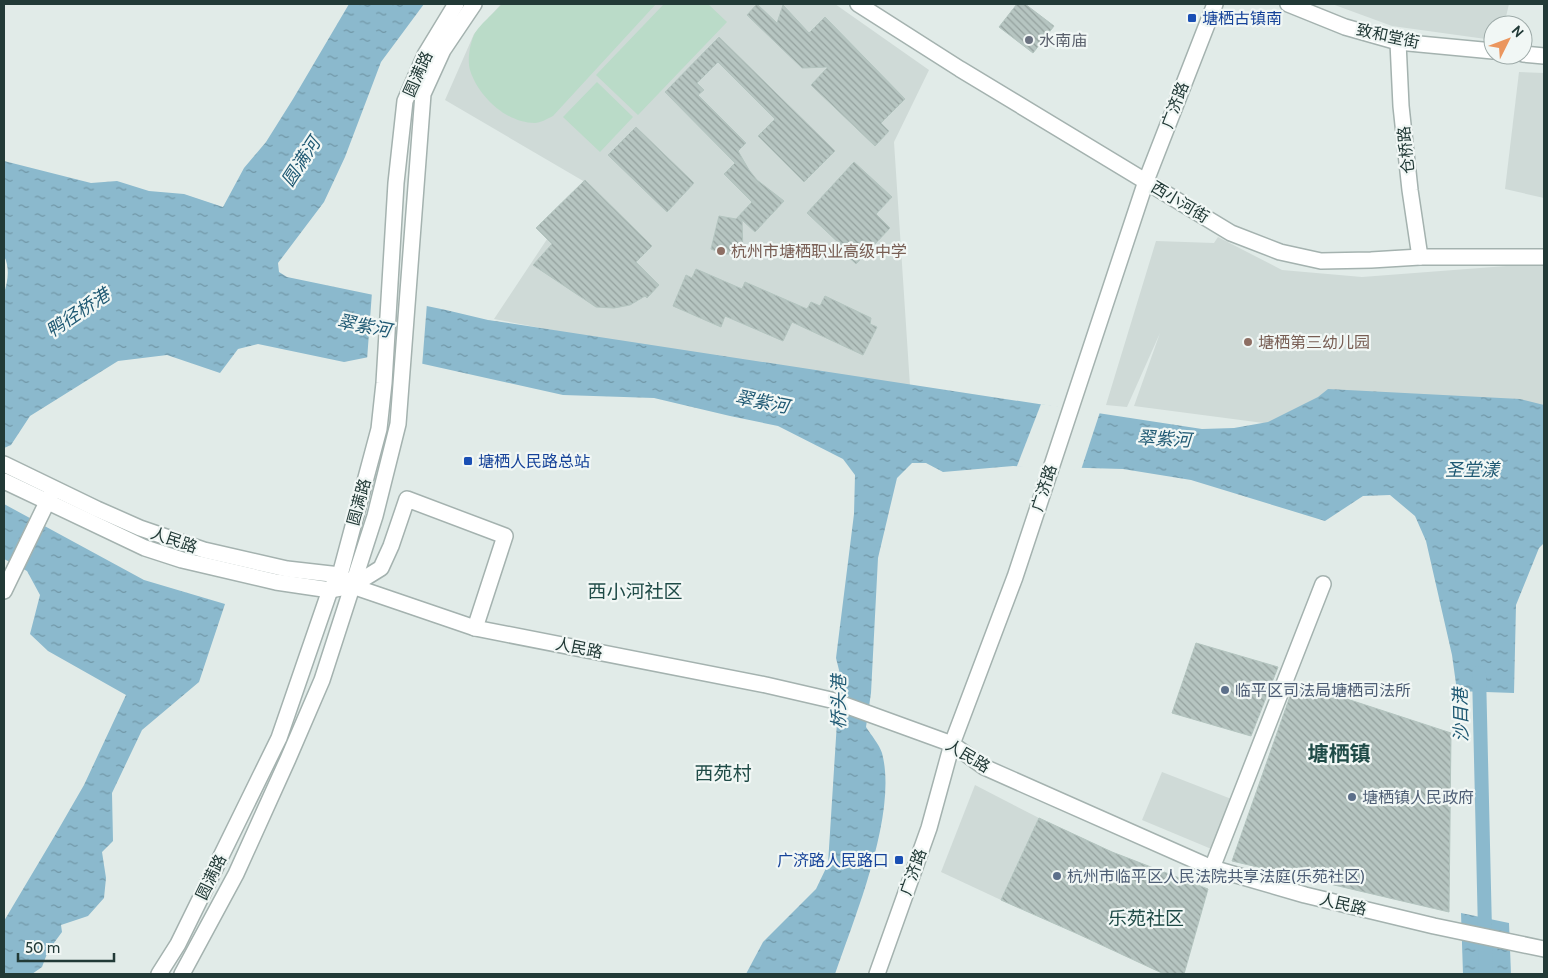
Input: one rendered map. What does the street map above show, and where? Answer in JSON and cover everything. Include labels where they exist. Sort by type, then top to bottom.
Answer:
[{"type":"street","name":"圆满路","points":[[159,974],[178,944],[279,738],[330,590],[340,575],[379,429],[384,383],[396,183],[405,101],[425,55],[456,4]]},
{"type":"street","name":"圆满路","points":[[182,974],[236,874],[322,680],[375,516],[398,424],[423,94],[443,50],[474,4]]},
{"type":"street","name":"西小河街","points":[[858,4],[960,69],[1231,233],[1280,252],[1320,261],[1420,257],[1544,257]]},
{"type":"street","name":"广济路","points":[[877,974],[929,828],[952,744],[1015,577],[1146,181],[1215,4]]},
{"type":"street","name":"致和堂街","points":[[1288,4],[1345,27],[1398,42],[1483,50]]},
{"type":"street","name":"仓桥路","points":[[1398,42],[1401,106],[1410,190],[1420,257]]},
{"type":"street","name":"人民路","points":[[4,464],[50,495],[145,548],[182,560],[276,582],[330,590],[352,586]]},
{"type":"street","name":"人民路","points":[[4,481],[50,495],[204,550],[287,569],[340,575],[352,586],[475,628],[766,685],[832,700],[952,744],[984,767],[1212,868],[1305,895],[1544,949]]},
{"type":"street","points":[[4,591],[50,495]]},
{"type":"street","points":[[352,586],[381,568],[391,546],[407,499],[504,536],[475,628]]},
{"type":"street","points":[[1212,868],[1323,584]]},
{"type":"shaded area","name":"杭州市塘栖职业高级中学","points":[[501,4],[835,4],[929,70],[894,142],[910,386],[629,345],[494,319],[585,182],[445,100],[474,34]]},
{"type":"shaded area","points":[[1332,4],[1509,4],[1506,15],[1483,15],[1483,39],[1392,26]]},
{"type":"shaded area","points":[[1519,72],[1544,73],[1544,198],[1505,189]]},
{"type":"shaded area","points":[[1218,237],[1282,270],[1362,277],[1544,263],[1544,406],[1336,390],[1271,424],[1134,406],[1160,333],[1127,407],[1106,405],[1156,241],[1214,243]]},
{"type":"shaded area","points":[[1162,772],[1234,800],[1221,853],[1142,820]]},
{"type":"shaded area","points":[[975,785],[1039,818],[1001,900],[941,872]]},
{"type":"green space","points":[[502,4],[656,4],[553,116],[535,123],[524,122],[514,118],[495,106],[479,89],[470,70],[469,52],[474,35]]},
{"type":"green space","points":[[664,4],[708,4],[727,22],[638,115],[596,75]]},
{"type":"green space","points":[[597,82],[633,117],[600,152],[563,117]]},
{"type":"water","points":[[349,4],[424,4],[381,62],[345,157],[324,202],[278,263],[279,272],[287,277],[488,320],[1202,429],[1234,428],[1268,422],[1318,397],[1328,389],[1520,399],[1544,405],[1544,543],[1539,548],[1516,605],[1514,693],[1457,691],[1452,655],[1426,541],[1415,516],[1390,495],[1363,496],[1325,521],[1191,480],[1123,469],[1013,466],[943,472],[926,463],[912,463],[897,478],[878,558],[871,693],[866,727],[882,753],[885,777],[884,805],[872,864],[863,894],[835,974],[746,974],[763,942],[816,889],[828,864],[837,722],[842,682],[836,658],[854,514],[855,475],[843,459],[778,426],[654,398],[563,395],[392,357],[369,357],[344,362],[258,344],[238,349],[220,373],[167,355],[118,361],[30,416],[11,445],[4,448],[4,293],[8,274],[4,256],[4,161],[91,183],[117,181],[149,191],[184,194],[223,207],[244,168],[266,142]]},
{"type":"water","points":[[4,504],[144,580],[225,604],[199,682],[142,730],[112,793],[113,841],[102,852],[106,878],[104,898],[88,916],[61,925],[62,932],[48,951],[42,967],[32,974],[4,974],[4,921],[84,785],[126,695],[48,651],[30,634],[40,595],[27,571],[4,559]]},
{"type":"water","points":[[1461,913],[1509,923],[1511,974],[1463,974]]},
{"type":"pier","points":[[372,292],[427,303],[422,367],[392,359],[367,360]]},
{"type":"pier","points":[[1041,404],[1100,412],[1081,470],[1035,469],[1017,466]]},
{"type":"building","points":[[757,4],[777,23],[783,5],[809,33],[825,17],[905,99],[881,123],[889,131],[875,146],[811,85],[828,67],[802,68],[747,15]]},
{"type":"building","name":"水南庙","points":[[1017,4],[1025,4],[1054,26],[1033,53],[999,27]]},
{"type":"building","points":[[719,37],[835,151],[804,182],[758,136],[775,119],[718,62],[697,83],[704,90],[698,95],[746,143],[738,151],[749,170],[757,180],[784,201],[755,232],[742,220],[743,254],[723,254],[711,249],[719,216],[736,219],[752,202],[724,174],[735,163],[665,92]]},
{"type":"building","points":[[636,127],[694,183],[667,212],[608,155]]},
{"type":"building","points":[[854,162],[892,197],[876,214],[890,228],[856,264],[839,248],[842,246],[807,213]]},
{"type":"building","points":[[585,180],[652,246],[636,262],[659,285],[647,298],[645,296],[630,305],[614,308],[596,307],[533,265],[552,244],[536,228]]},
{"type":"building","points":[[696,269],[742,289],[745,282],[807,309],[811,302],[820,306],[825,296],[871,318],[870,324],[877,327],[863,355],[792,322],[783,341],[725,316],[721,327],[673,306],[686,275],[692,278]]},
{"type":"building","name":"临平区司法局塘栖司法所","points":[[1196,643],[1278,667],[1251,736],[1172,713]]},
{"type":"building","name":"塘栖镇人民政府","points":[[1295,682],[1451,733],[1449,912],[1232,861]]},
{"type":"building","points":[[1039,818],[1112,852],[1208,889],[1184,974],[1164,974],[1001,900]]},
{"type":"waterway","name":"沙目港","points":[[1479,673],[1486,974]]},
{"type":"place","name":"塘栖古镇南","points":[[1192,18]]},
{"type":"place","name":"水南庙","points":[[1029,40]]},
{"type":"place","name":"杭州市塘栖职业高级中学","points":[[721,251]]},
{"type":"place","name":"塘栖第三幼儿园","points":[[1248,342]]},
{"type":"place","name":"塘栖人民路总站","points":[[468,461]]},
{"type":"place","name":"临平区司法局塘栖司法所","points":[[1225,690]]},
{"type":"place","name":"塘栖镇人民政府","points":[[1352,797]]},
{"type":"place","name":"广济路人民路口","points":[[899,860]]},
{"type":"place","name":"杭州市临平区人民法院共享法庭(乐苑社区)","points":[[1057,876]]},
{"type":"district","name":"西小河社区","points":[[635,591]]},
{"type":"district","name":"塘栖镇","points":[[1339,753]]},
{"type":"district","name":"西苑村","points":[[723,773]]},
{"type":"district","name":"乐苑社区","points":[[1146,918]]},
{"type":"water label","name":"圆满河","points":[[301,162]]},
{"type":"water label","name":"鸭径桥港","points":[[78,313]]},
{"type":"water label","name":"翠紫河","points":[[364,326]]},
{"type":"water label","name":"翠紫河","points":[[762,402]]},
{"type":"water label","name":"翠紫河","points":[[1164,439]]},
{"type":"water label","name":"圣堂漾","points":[[1472,470]]},
{"type":"water label","name":"桥头港","points":[[839,702]]}]
